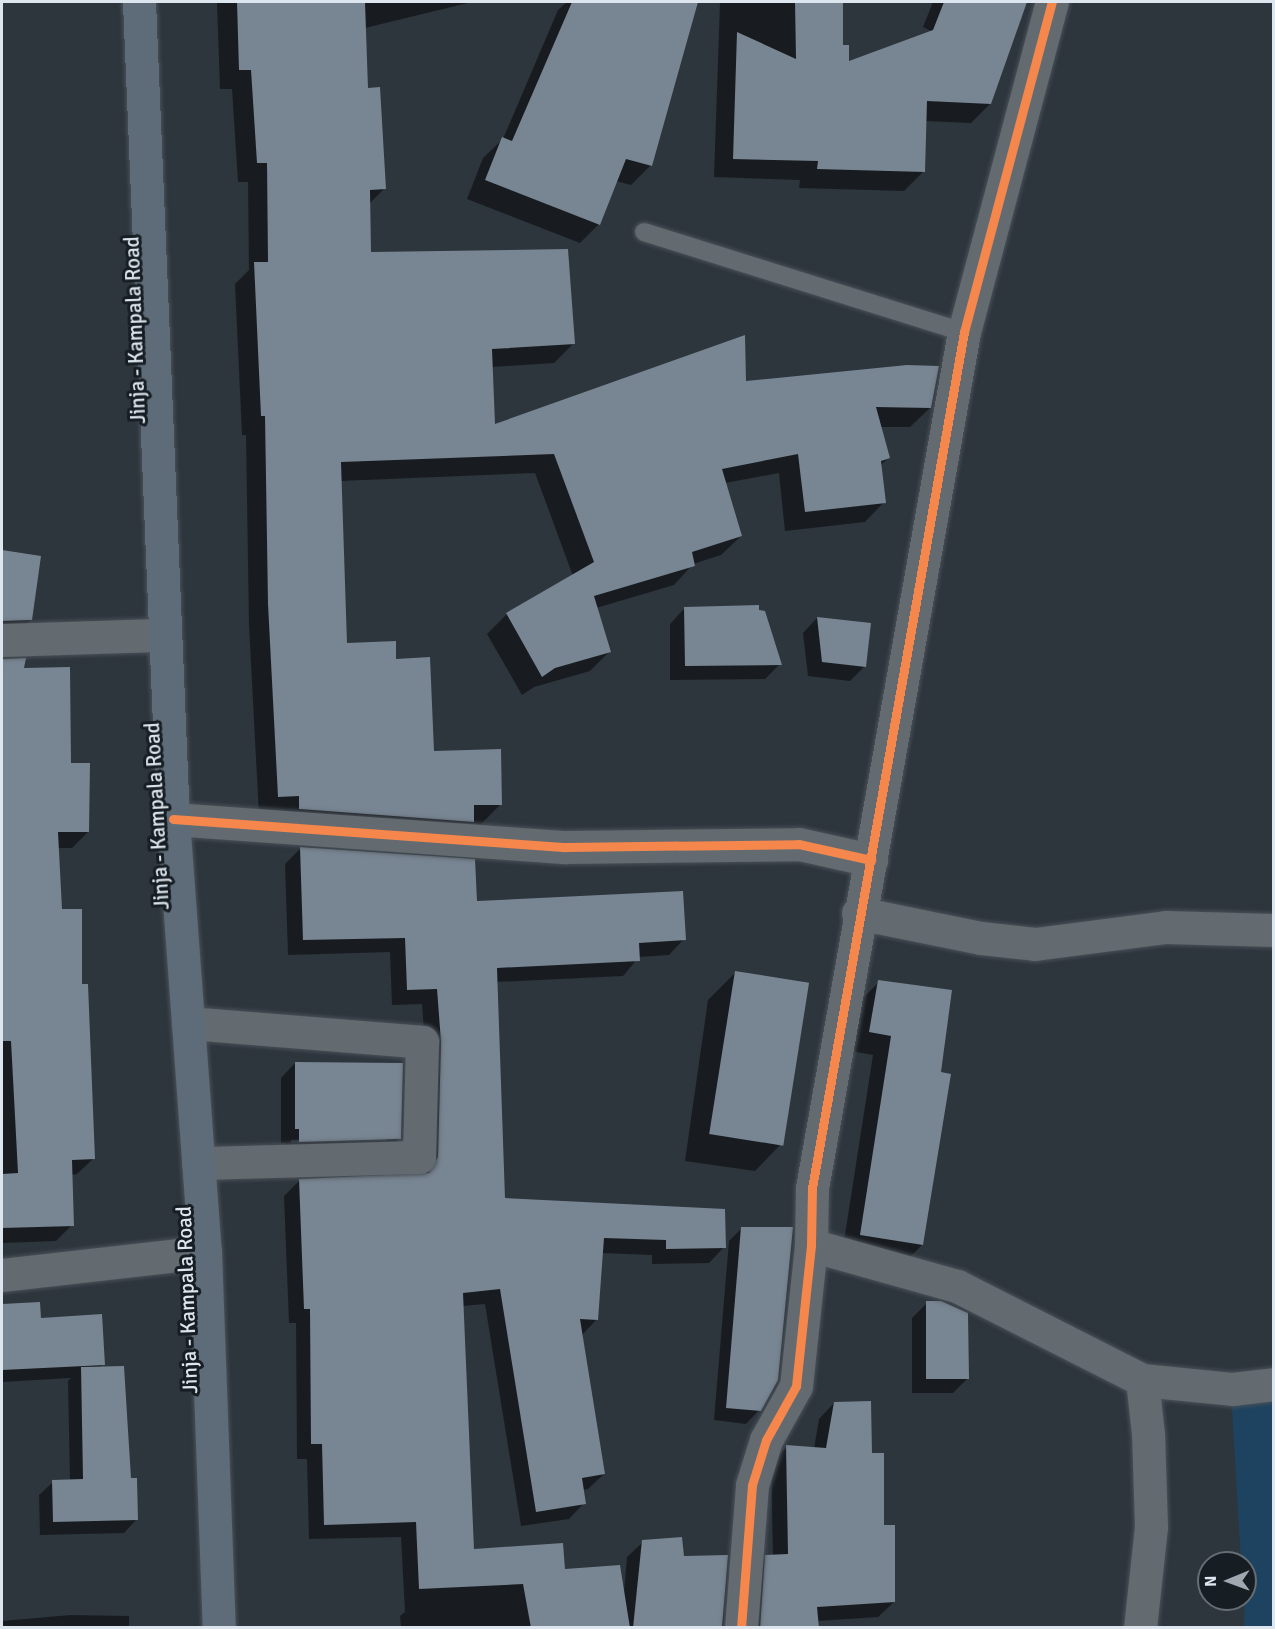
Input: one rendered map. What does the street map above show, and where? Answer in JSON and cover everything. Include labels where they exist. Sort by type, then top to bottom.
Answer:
[{"type":"highway","name":"Jinja - Kampala Road","points":[[139,2],[174,819],[205,1251],[219,1628]]},
{"type":"street","points":[[741,1628],[752,1485],[766,1440],[795,1386],[811,1245],[812,1188],[858,913],[871,860],[964,332],[1052,2]]},
{"type":"street","points":[[2,640],[165,635]]},
{"type":"street","points":[[174,819],[566,847],[799,844],[871,860]]},
{"type":"street","points":[[858,913],[981,938],[1035,944],[1166,927],[1274,930]]},
{"type":"street","points":[[188,1023],[422,1042],[419,1157],[198,1163]]},
{"type":"street","points":[[811,1245],[957,1286],[994,1302],[1142,1380],[1232,1389],[1274,1384]]},
{"type":"street","points":[[2,1275],[205,1251]]},
{"type":"street","points":[[1140,1628],[1151,1527],[1148,1434],[1142,1380]]},
{"type":"lane","points":[[644,232],[964,332]]},
{"type":"shaded area","points":[[1273,1389],[1273,1627],[1244,1627],[1244,1611],[1257,1611],[1257,1551],[1240,1551],[1231,1392]]},
{"type":"building","points":[[237,2],[365,2],[368,88],[380,87],[386,189],[370,190],[371,252],[568,249],[575,344],[492,349],[495,424],[745,335],[746,381],[907,365],[939,366],[931,408],[876,407],[890,458],[881,461],[886,503],[805,512],[798,454],[722,469],[742,536],[692,552],[695,566],[594,596],[611,652],[555,668],[542,677],[506,613],[594,562],[554,454],[341,462],[347,643],[396,641],[396,659],[430,657],[434,751],[501,749],[502,805],[474,805],[474,822],[299,809],[299,796],[278,797],[268,604],[265,416],[261,416],[254,262],[268,262],[267,163],[257,163],[251,70],[239,70]]},
{"type":"building","points":[[572,2],[698,2],[652,166],[626,159],[600,225],[485,180],[502,137],[512,141]]},
{"type":"building","points":[[795,2],[843,2],[843,45],[849,45],[849,61],[933,30],[944,2],[1027,2],[991,104],[927,101],[925,172],[817,169],[818,161],[733,159],[737,32],[796,59]]},
{"type":"building","points":[[2,550],[41,556],[32,620],[2,621]]},
{"type":"building","points":[[759,605],[759,610],[765,611],[782,665],[685,666],[684,607]]},
{"type":"building","points":[[817,617],[871,623],[866,667],[822,662]]},
{"type":"building","points":[[26,658],[24,668],[70,667],[71,763],[90,763],[89,832],[58,832],[62,909],[82,909],[82,984],[88,984],[95,1159],[72,1160],[74,1226],[2,1228],[2,1174],[18,1173],[11,1041],[2,1041],[2,659]]},
{"type":"building","points":[[300,847],[475,859],[477,901],[683,891],[686,940],[639,943],[640,961],[497,968],[505,1198],[725,1209],[726,1248],[666,1249],[666,1240],[604,1238],[598,1320],[580,1319],[605,1474],[582,1478],[586,1504],[536,1512],[500,1289],[463,1293],[474,1549],[563,1543],[565,1569],[620,1565],[630,1628],[531,1628],[523,1584],[419,1589],[416,1522],[324,1525],[322,1444],[311,1444],[310,1309],[304,1309],[299,1179],[429,1173],[438,1157],[441,1042],[437,989],[407,990],[405,938],[303,940]]},
{"type":"building","points":[[735,971],[809,983],[783,1146],[709,1134]]},
{"type":"building","points":[[878,980],[952,990],[941,1072],[951,1074],[923,1245],[860,1235],[891,1036],[869,1032]]},
{"type":"building","points":[[295,1062],[403,1063],[401,1139],[299,1142],[299,1129],[295,1129]]},
{"type":"building","points":[[741,1227],[793,1227],[778,1380],[761,1411],[726,1408]]},
{"type":"building","points":[[926,1301],[941,1301],[968,1313],[969,1379],[926,1379]]},
{"type":"building","points":[[40,1302],[41,1318],[102,1314],[105,1365],[2,1370],[2,1304]]},
{"type":"building","points":[[124,1366],[131,1478],[137,1478],[138,1520],[53,1522],[52,1480],[83,1479],[81,1367]]},
{"type":"building","points":[[871,1401],[872,1453],[884,1453],[884,1525],[895,1525],[895,1602],[817,1607],[819,1628],[760,1628],[765,1555],[788,1554],[786,1445],[826,1448],[834,1402]]},
{"type":"building","points":[[682,1537],[684,1556],[728,1555],[722,1628],[633,1628],[642,1540]]},
{"type":"cycle path","points":[[741,1628],[752,1485],[766,1440],[796,1386],[811,1245],[812,1188],[964,332],[1052,2]]},
{"type":"cycle path","points":[[173,819],[566,847],[799,844],[871,860]]}]
